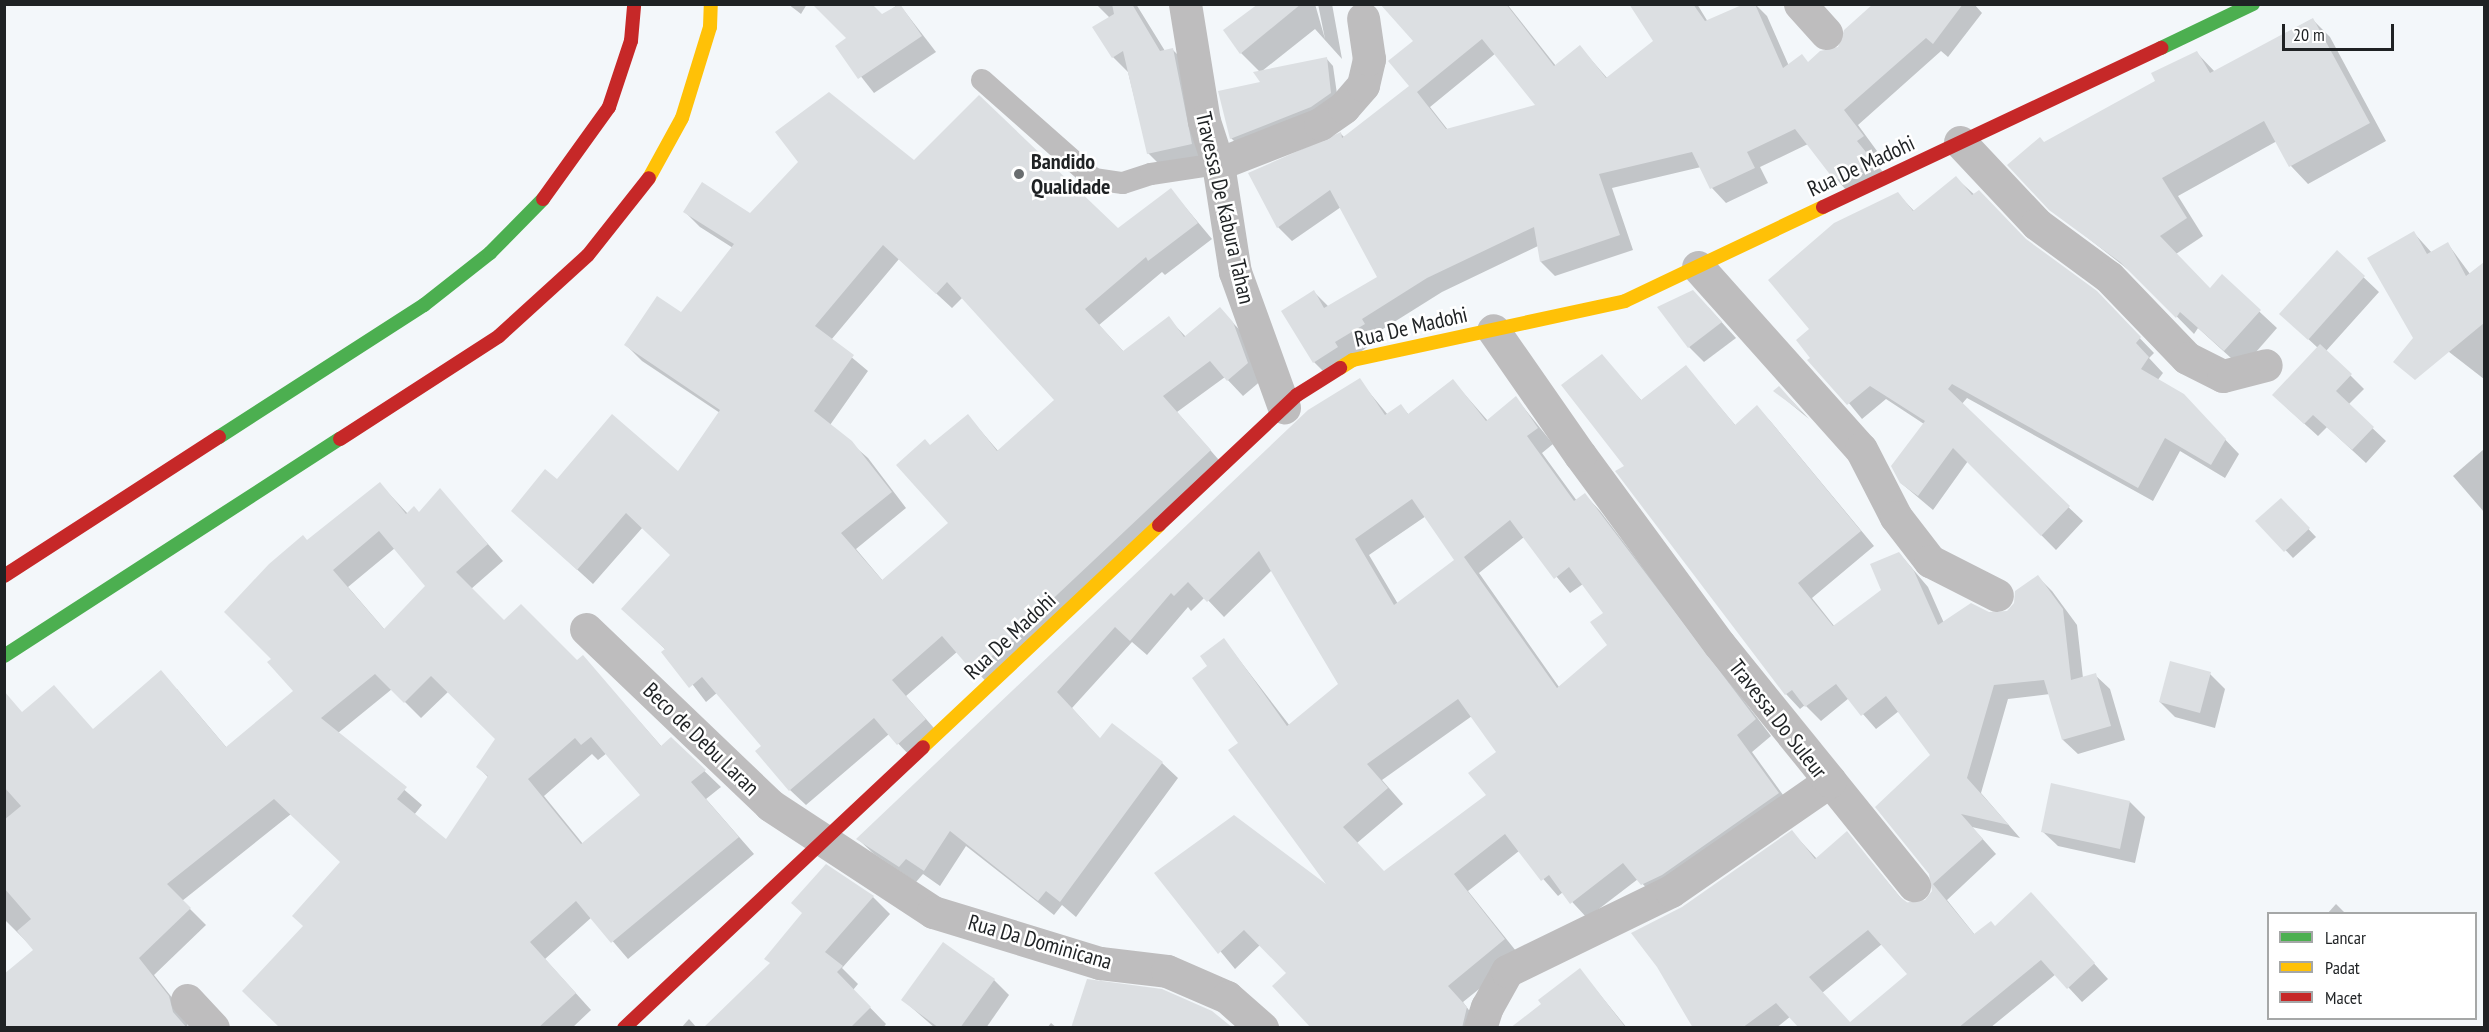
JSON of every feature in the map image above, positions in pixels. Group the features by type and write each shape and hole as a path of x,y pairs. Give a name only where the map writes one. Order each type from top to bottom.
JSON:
{"street":[{"path":"4,576 424,305 490,253 532,214 609,107 631,40 634,4"},
{"path":"4,656 499,336 554,289 588,255 643,189 682,118 710,27 711,4"},
{"name":"Travessa De Kabura Tahan","path":"1185,4 1204,121 1218,164 1235,272 1284,407"},
{"path":"1800,4 1826,33"},
{"name":"Rua De Madohi","path":"624,1028 1284,407 1353,360 1625,302 2253,4"},
{"path":"1218,164 1320,124 1344,107 1363,85 1369,59 1363,18"},
{"path":"1960,142 2037,224 2109,277 2187,358 2223,376 2266,365"},
{"path":"1698,267 1861,449 1896,517 1930,561 1997,595"},
{"name":"Travessa Do Suleur","path":"1480,1028 1487,1006 1507,971 1671,891 1830,781 1719,644 1580,456 1494,330"},
{"name":"Beco de Debu Laran","path":"586,629 770,805 822,841"},
{"path":"1830,781 1914,885"},
{"name":"Rua Da Dominicana","path":"822,841 933,912 1100,963 1167,971 1227,997 1262,1028"},
{"path":"187,1000 213,1028"}],"lane":[{"path":"982,80 1094,179 1123,183 1151,174 1218,164"}],"building":[{"path":"812,4 872,4 882,14 900,4 922,36 858,79 835,46 846,38"},
{"path":"1112,4 1132,4 1160,51 1173,48 1192,144 1147,154 1123,51 1112,58 1092,27 1114,14"},
{"path":"1258,4 1301,4 1240,54 1223,30"},
{"path":"1380,4 1506,4 1554,66 1580,45 1606,78 1653,41 1629,4 1693,4 1705,21 1744,4 1755,4 1783,68 1802,54 1808,62 1820,51 1838,47 1844,30 1873,4 1963,4 1933,44 1926,38 1844,110 1864,136 1857,141 1874,162 1835,181 1795,129 1747,152 1755,168 1710,189 1692,152 1599,174 1620,235 1540,262 1534,227 1427,278 1362,319 1365,324 1335,342 1338,347 1313,363 1281,311 1314,290 1324,308 1377,277 1330,190 1277,228 1248,173 1341,132 1342,138 1409,86 1388,61 1413,41","holes":["1482,39 1535,105 1446,129 1417,92"]},
{"path":"2313,18 2370,123 2289,167 2264,121 2162,178 2187,218 2160,236 2210,288 2222,274 2261,310 2224,351 2180,312 2176,318 2120,262 2049,210 2007,165 2040,137 2044,142 2155,81 2151,73 2197,51 2210,73"},
{"path":"1327,57 1331,93 1311,107 1230,139 1218,91 1260,82 1253,72"},
{"path":"829,92 914,160 979,95 1118,228 1171,188 1198,223 1148,261 1146,257 1085,309 1123,351 1169,316 1184,337 1220,307 1233,322 1248,363 1227,381 1210,361 1163,396 1211,450 974,673 942,636 892,680 926,719 897,745 874,718 789,791 755,751 761,746 702,677 689,688 661,652 665,649 621,609 670,555 626,513 577,570 511,511 545,469 557,479 612,414 678,471 720,410 624,345 657,296 681,312 734,244 683,212 702,182 750,213 798,162 775,132","holes":["883,245 936,294 947,282 1054,400 997,451 968,414 930,445 925,439 896,465 948,523 882,580 841,533 892,492 852,441 814,411 854,355 815,326"]},
{"path":"1956,176 1972,195 1979,190 2026,239 2097,291 2141,337 2136,343 2149,357 2141,369 2184,394 2226,439 2211,465 2165,438 2138,488 1952,384 1948,389 2070,506 2041,536 1953,448 1918,496 1900,483 1891,466 1925,421 1870,386 1847,405 1807,360 1810,358 1796,340 1809,329 1768,280 1834,223 1898,192 1913,211"},
{"path":"2414,231 2427,254 2448,242 2466,276 2484,262 2484,323 2415,380 2393,362 2413,338 2367,258"},
{"path":"2337,250 2365,276 2308,340 2279,314"},
{"path":"1693,290 1722,322 1688,348 1657,307"},
{"path":"2320,344 2352,374 2336,391 2374,427 2352,450 2313,415 2304,424 2272,395"},
{"path":"1602,354 1641,400 1686,365 1735,425 1757,405 1861,531 1798,583 1833,626 1881,590 1870,564 1899,552 1914,571 1938,625 1971,603 1989,612 2007,611 2014,603 2015,591 2038,575 2063,609 2071,680 2096,673 2111,726 2062,740 2044,680 1994,685 1967,778 2009,825 1961,814 1983,839 1933,884 1974,934 1991,921 1995,926 2031,892 2095,963 2067,989 2041,960 1958,1028 1799,1028 1776,1003 1742,1028 1693,1028 1657,967 1631,933 1682,907 1792,830 1815,859 1847,831 1900,897 1908,903 1925,900 1932,891 1929,874 1875,807 1930,755 1886,696 1861,716 1836,684 1805,707 1792,690 1785,695 1615,471 1624,466 1561,385","holes":["1868,930 1907,974 1850,1022 1809,977"]},
{"path":"1360,378 1385,415 1401,404 1408,414 1453,379 1486,421 1516,396 1538,428 1527,436 1574,501 1585,493 1756,719 1737,735 1779,793 1662,875 1641,885 1623,863 1570,904 1549,875 1541,881 1505,834 1454,874 1505,939 1448,986 1467,1007 1462,1028 1311,1028 1272,986 1286,973 1244,930 1218,954 1154,873 1234,815 1326,884 1228,750 1238,743 1192,678 1207,666 1200,656 1224,638 1287,726 1338,684 1259,551 1207,602 1188,582 1174,596 1171,593 1130,641 1115,627 1057,692 1100,738 1112,723 1163,762 1060,902 1046,891 1038,901 950,831 924,871 906,859 899,867 856,839 1308,410","holes":["1412,499 1454,560 1394,605 1355,539","1510,520 1554,579 1569,567 1603,613 1590,622 1607,645 1557,688 1464,557","1458,699 1496,752 1468,773 1486,795 1384,871 1343,827 1388,788 1367,764"]},
{"path":"1779,386 1803,413 1773,391"},
{"path":"380,482 406,514 414,506 419,512 440,488 488,544 456,572 504,620 521,604 577,660 583,655 661,746 671,737 706,770 691,782 739,837 611,943 576,901 530,942 576,993 538,1028 280,1028 242,991 303,926 292,916 340,862 274,799 167,884 191,908 139,958 169,996 173,1012 187,1028 4,1028 4,974 33,950 17,931 31,919 4,888 4,820 21,806 4,787 4,691 22,712 54,685 93,729 161,670 226,747 293,691 267,662 271,659 224,612 269,564 303,535 307,540","holes":["379,531 425,586 384,629 333,570","375,674 404,703 431,676 495,739 476,767 488,776 446,839 397,799 407,787 321,718","591,737 640,795 581,844 528,779 575,738 581,745"]},
{"path":"2281,498 2310,528 2284,552 2255,521"},
{"path":"2170,661 2211,672 2200,713 2159,702"},
{"path":"2051,783 2130,801 2120,849 2041,832"},
{"path":"826,864 874,896 825,952 843,966 837,972 871,1007 850,1028 703,1028 770,963 764,959 802,913 791,903"},
{"path":"943,942 995,979 960,1028 939,1028 901,1000"},
{"path":"1580,968 1626,1028 1510,1028 1541,1004 1538,1000"},
{"path":"1087,979 1162,989 1212,1011 1233,1028 1071,1028"}],"traffic: fast":[{"path":"2161,48 2253,4"},
{"path":"219,437 424,305 490,253 543,199"},
{"path":"4,656 340,439"}],"traffic: slow":[{"path":"649,178 682,118 710,27 711,4"},
{"path":"1340,368 1353,360 1625,301 1823,207"},
{"path":"923,747 1159,525"}],"traffic: jam":[{"path":"543,199 609,107 631,41 634,4"},
{"path":"1823,207 2161,48"},
{"path":"340,439 499,336 588,255 649,178"},
{"path":"1159,525 1297,395 1340,368"},
{"path":"4,576 219,437"},
{"path":"624,1028 923,747"}],"place":[{"name":"Bandido Qualidade","path":"1019,174"}]}
